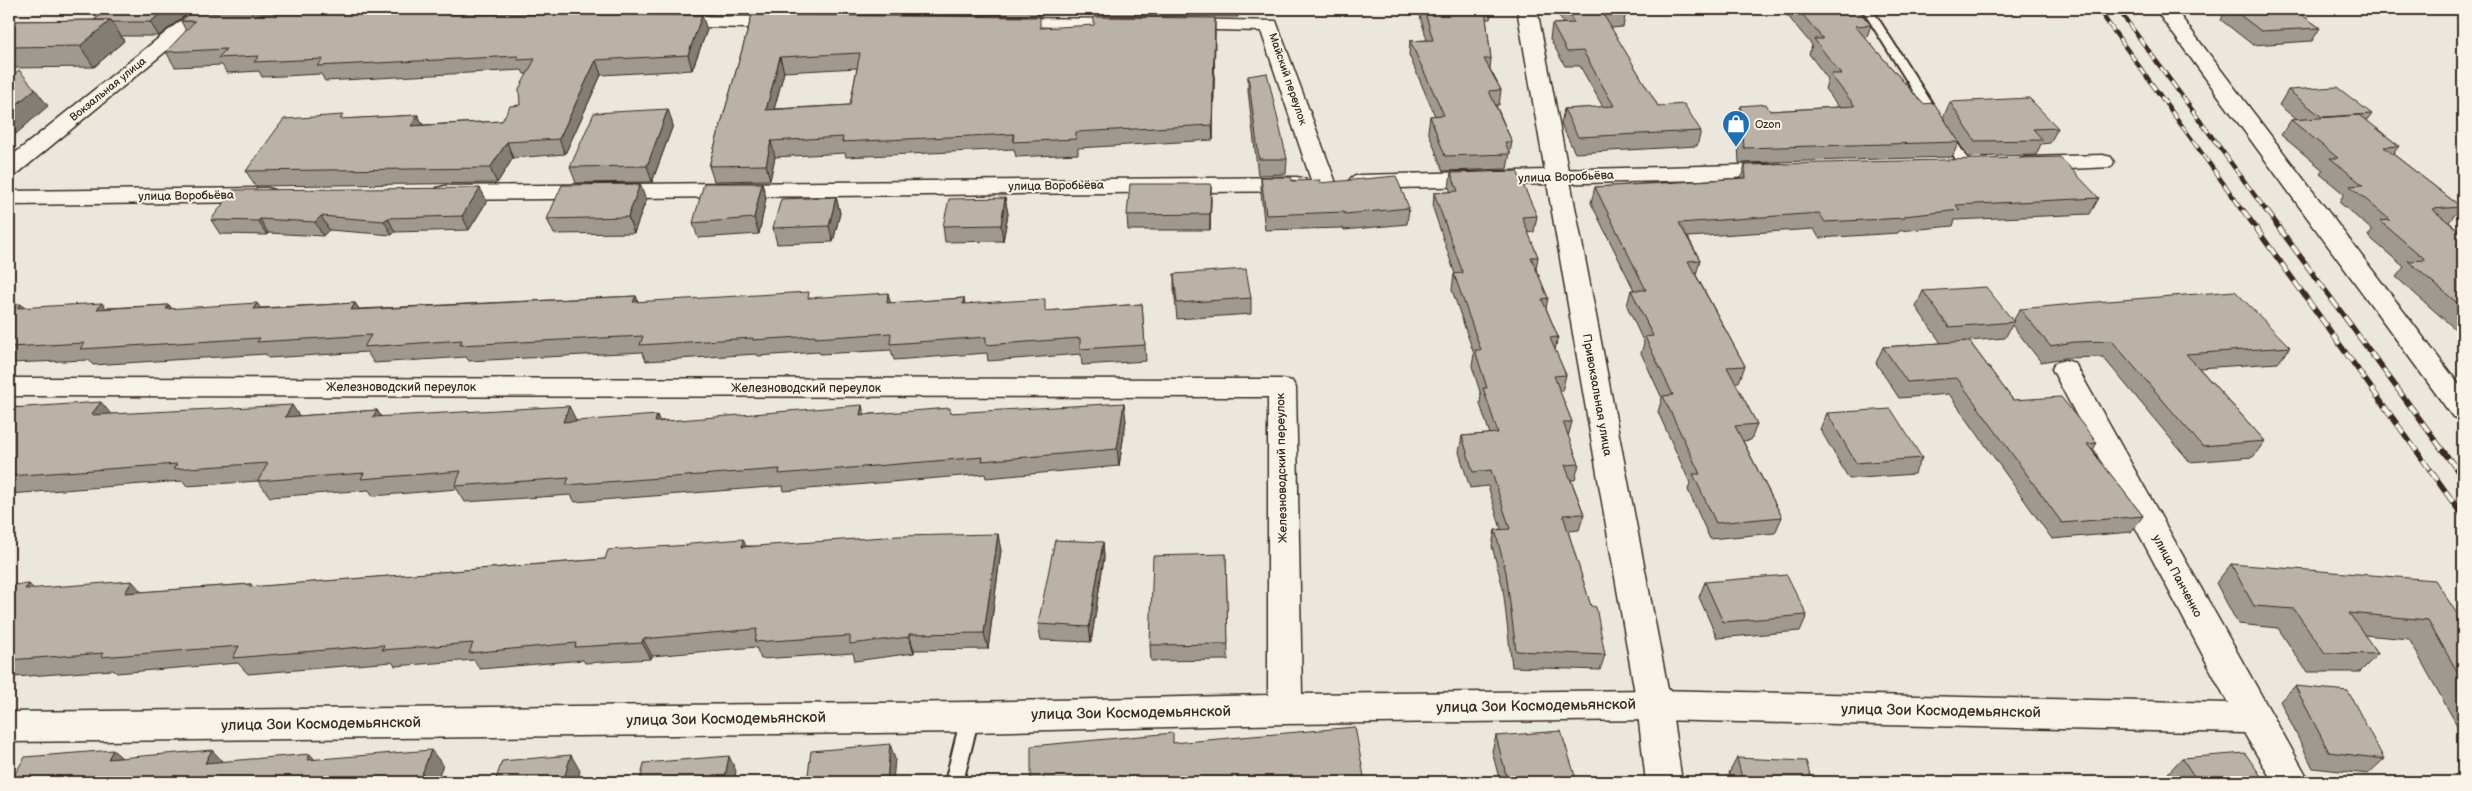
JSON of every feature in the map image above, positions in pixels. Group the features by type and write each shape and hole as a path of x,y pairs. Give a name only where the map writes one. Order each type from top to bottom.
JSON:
{"street":[{"name":"Привокзальная улица","path":"1527,9 1654,705 1664,782"},
{"path":"2165,9 2463,410"},
{"name":"Вокзальная улица","path":"9,169 208,16"},
{"path":"652,22 811,23"},
{"name":"Майский переулок","path":"980,24 1269,26 1324,183"},
{"path":"1936,166 2103,162"},
{"name":"улица Воробьёва","path":"427,193 1324,183 1796,170"},
{"name":"улица Воробьёва","path":"9,198 288,195"},
{"name":"улица Панченко","path":"2065,369 2254,718 2292,782"},
{"name":"Железноводский переулок","path":"9,387 1282,388 1285,709"},
{"name":"улица Зои Космодемьянской","path":"9,727 970,716 1285,709 1654,705 2254,718"}],"lane":[{"path":"1867,9 1986,165"},
{"path":"954,782 970,716"}],"building":[{"path":"108,9 167,9 150,22 94,20"},
{"path":"1424,9 1485,9 1491,59 1484,59 1501,90 1489,91 1512,142 1505,142 1510,154 1445,156 1430,116 1444,115 1410,41 1433,40"},
{"path":"1566,9 1624,9 1626,12 1603,14 1658,106 1684,104 1701,131 1578,137 1564,109 1614,106 1583,51 1567,52 1552,24 1574,23"},
{"path":"1798,9 1857,9 1871,25 1855,26 1923,104 1934,103 1959,142 1744,148 1741,106 1766,104 1770,111 1855,106 1830,74 1841,74 1814,39 1823,39"},
{"path":"2232,9 2294,9 2320,28 2261,31"},
{"path":"191,13 702,15 688,55 596,60 559,139 507,142 490,168 246,171 284,119 343,115 340,119 418,115 411,126 502,121 510,106 520,105 519,89 535,59 518,60 518,56 317,66 323,59 254,62 259,56 218,58 226,49 166,52 195,21 181,21"},
{"path":"752,15 1040,17 1040,28 1094,25 1094,17 1215,18 1212,125 1076,132 1076,139 1013,142 1014,134 842,142 843,137 771,141 766,165 709,166","holes":["860,53 850,105 766,110 780,57"]},
{"path":"111,20 80,46 9,47 9,21"},
{"path":"19,70 35,89 9,111 9,79"},
{"path":"1267,73 1287,159 1259,159 1248,76"},
{"path":"2337,87 2372,114 2322,117 2288,90"},
{"path":"2029,98 2058,128 2033,129 2043,140 1975,141 1950,102"},
{"path":"668,109 647,166 570,167 594,113"},
{"path":"2360,115 2399,146 2384,147 2461,207 2432,209 2463,234 2463,308 2408,261 2426,260 2380,221 2390,220 2350,186 2363,185 2330,158 2338,158 2291,120"},
{"path":"2060,157 2099,198 1956,205 1960,210 1904,216 1905,218 1825,222 1819,213 1679,223 1700,260 1688,261 1745,366 1727,367 1757,424 1735,426 1782,517 1716,523 1693,474 1700,474 1663,396 1673,395 1645,337 1653,336 1631,290 1646,290 1595,187 1746,178 1745,165"},
{"path":"1517,171 1537,216 1522,217 1538,257 1531,257 1548,298 1542,299 1558,337 1550,338 1566,375 1554,376 1572,422 1563,422 1579,464 1565,465 1584,514 1563,515 1591,606 1596,607 1605,655 1516,651 1506,572 1495,530 1510,529 1491,470 1473,472 1462,436 1498,433 1483,388 1487,388 1475,350 1481,350 1454,274 1463,273 1434,193 1458,191 1451,173"},
{"path":"1396,176 1409,208 1345,214 1344,212 1266,215 1261,177 1291,177 1292,181 1320,180 1320,183"},
{"path":"704,183 762,183 754,218 693,223"},
{"path":"640,184 628,217 547,219 562,185"},
{"path":"1130,184 1211,184 1210,214 1127,215"},
{"path":"480,188 462,216 388,218 384,221 321,216 315,222 260,219 258,221 211,220 233,190"},
{"path":"836,197 829,226 773,228 781,199"},
{"path":"1005,198 1001,225 943,226 949,199"},
{"path":"1246,269 1251,298 1177,303 1174,274"},
{"path":"1986,287 2014,322 1949,327 1923,291"},
{"path":"2235,291 2290,347 2186,354 2265,441 2202,446 2112,341 2074,342 2050,346 2020,309 2096,302"},
{"path":"809,292 808,298 888,293 887,303 964,298 963,304 1045,299 1045,311 1142,304 1145,345 1080,349 1080,338 986,345 986,337 890,344 891,333 815,338 816,336 753,340 753,338 640,345 643,336 460,345 462,340 364,347 371,335 257,342 260,338 80,349 84,343 9,347 9,305 21,304 17,308 102,303 97,309 169,305 166,309 257,303 253,309 355,303 351,310 636,296 633,302"},
{"path":"1969,341 2013,400 2061,397 2097,443 2087,444 2143,516 2062,523 1957,378 1907,382 1883,347"},
{"path":"101,402 91,415 292,405 285,417 377,410 373,417 569,406 563,422 657,415 655,422 862,405 860,415 950,408 950,413 1124,403 1117,449 982,461 983,457 779,474 780,469 566,485 569,478 455,486 461,471 361,479 364,473 258,481 268,463 173,469 177,464 9,476 9,405 13,405 11,408"},
{"path":"1891,409 1922,458 1856,463 1827,413"},
{"path":"998,534 984,633 909,634 909,637 850,644 850,636 755,642 757,629 643,639 642,643 575,647 576,643 469,653 473,643 382,650 384,645 233,658 239,646 101,657 103,653 9,660 9,585 29,584 25,589 132,581 125,593 251,584 249,587 605,559 608,550 690,545 691,543 743,539 742,547 898,536"},
{"path":"1055,540 1103,542 1089,627 1038,624"},
{"path":"1226,554 1228,644 1150,645 1153,556"},
{"path":"2231,564 2435,580 2463,623 2463,682 2428,620 2349,613 2378,654 2325,653 2294,609 2254,606"},
{"path":"1787,575 1807,615 1723,622 1705,582"},
{"path":"2295,686 2348,691 2384,759 2329,752"},
{"path":"1355,727 1365,782 1031,782 1031,746 1173,733 1173,743"},
{"path":"1561,731 1577,782 1508,782 1496,736"},
{"path":"890,744 887,782 807,782 811,751"},
{"path":"113,750 108,759 212,750 205,763 310,754 307,760 431,750 419,782 10,782 25,757"},
{"path":"2245,753 2265,782 2198,782 2182,758"},
{"path":"571,755 563,782 495,782 502,761"},
{"path":"729,756 724,782 640,782 644,763"},
{"path":"1737,758 1806,761 1812,782 1743,782"}],"railway":[{"path":"2098,9 2244,212"},
{"path":"2118,9 2267,212"},
{"path":"2243,210 2431,471"},
{"path":"2266,210 2458,471"},
{"path":"2430,470 2463,516"},
{"path":"2457,470 2463,478"}],"place":[{"name":"Ozon","path":"1736,148"}]}
